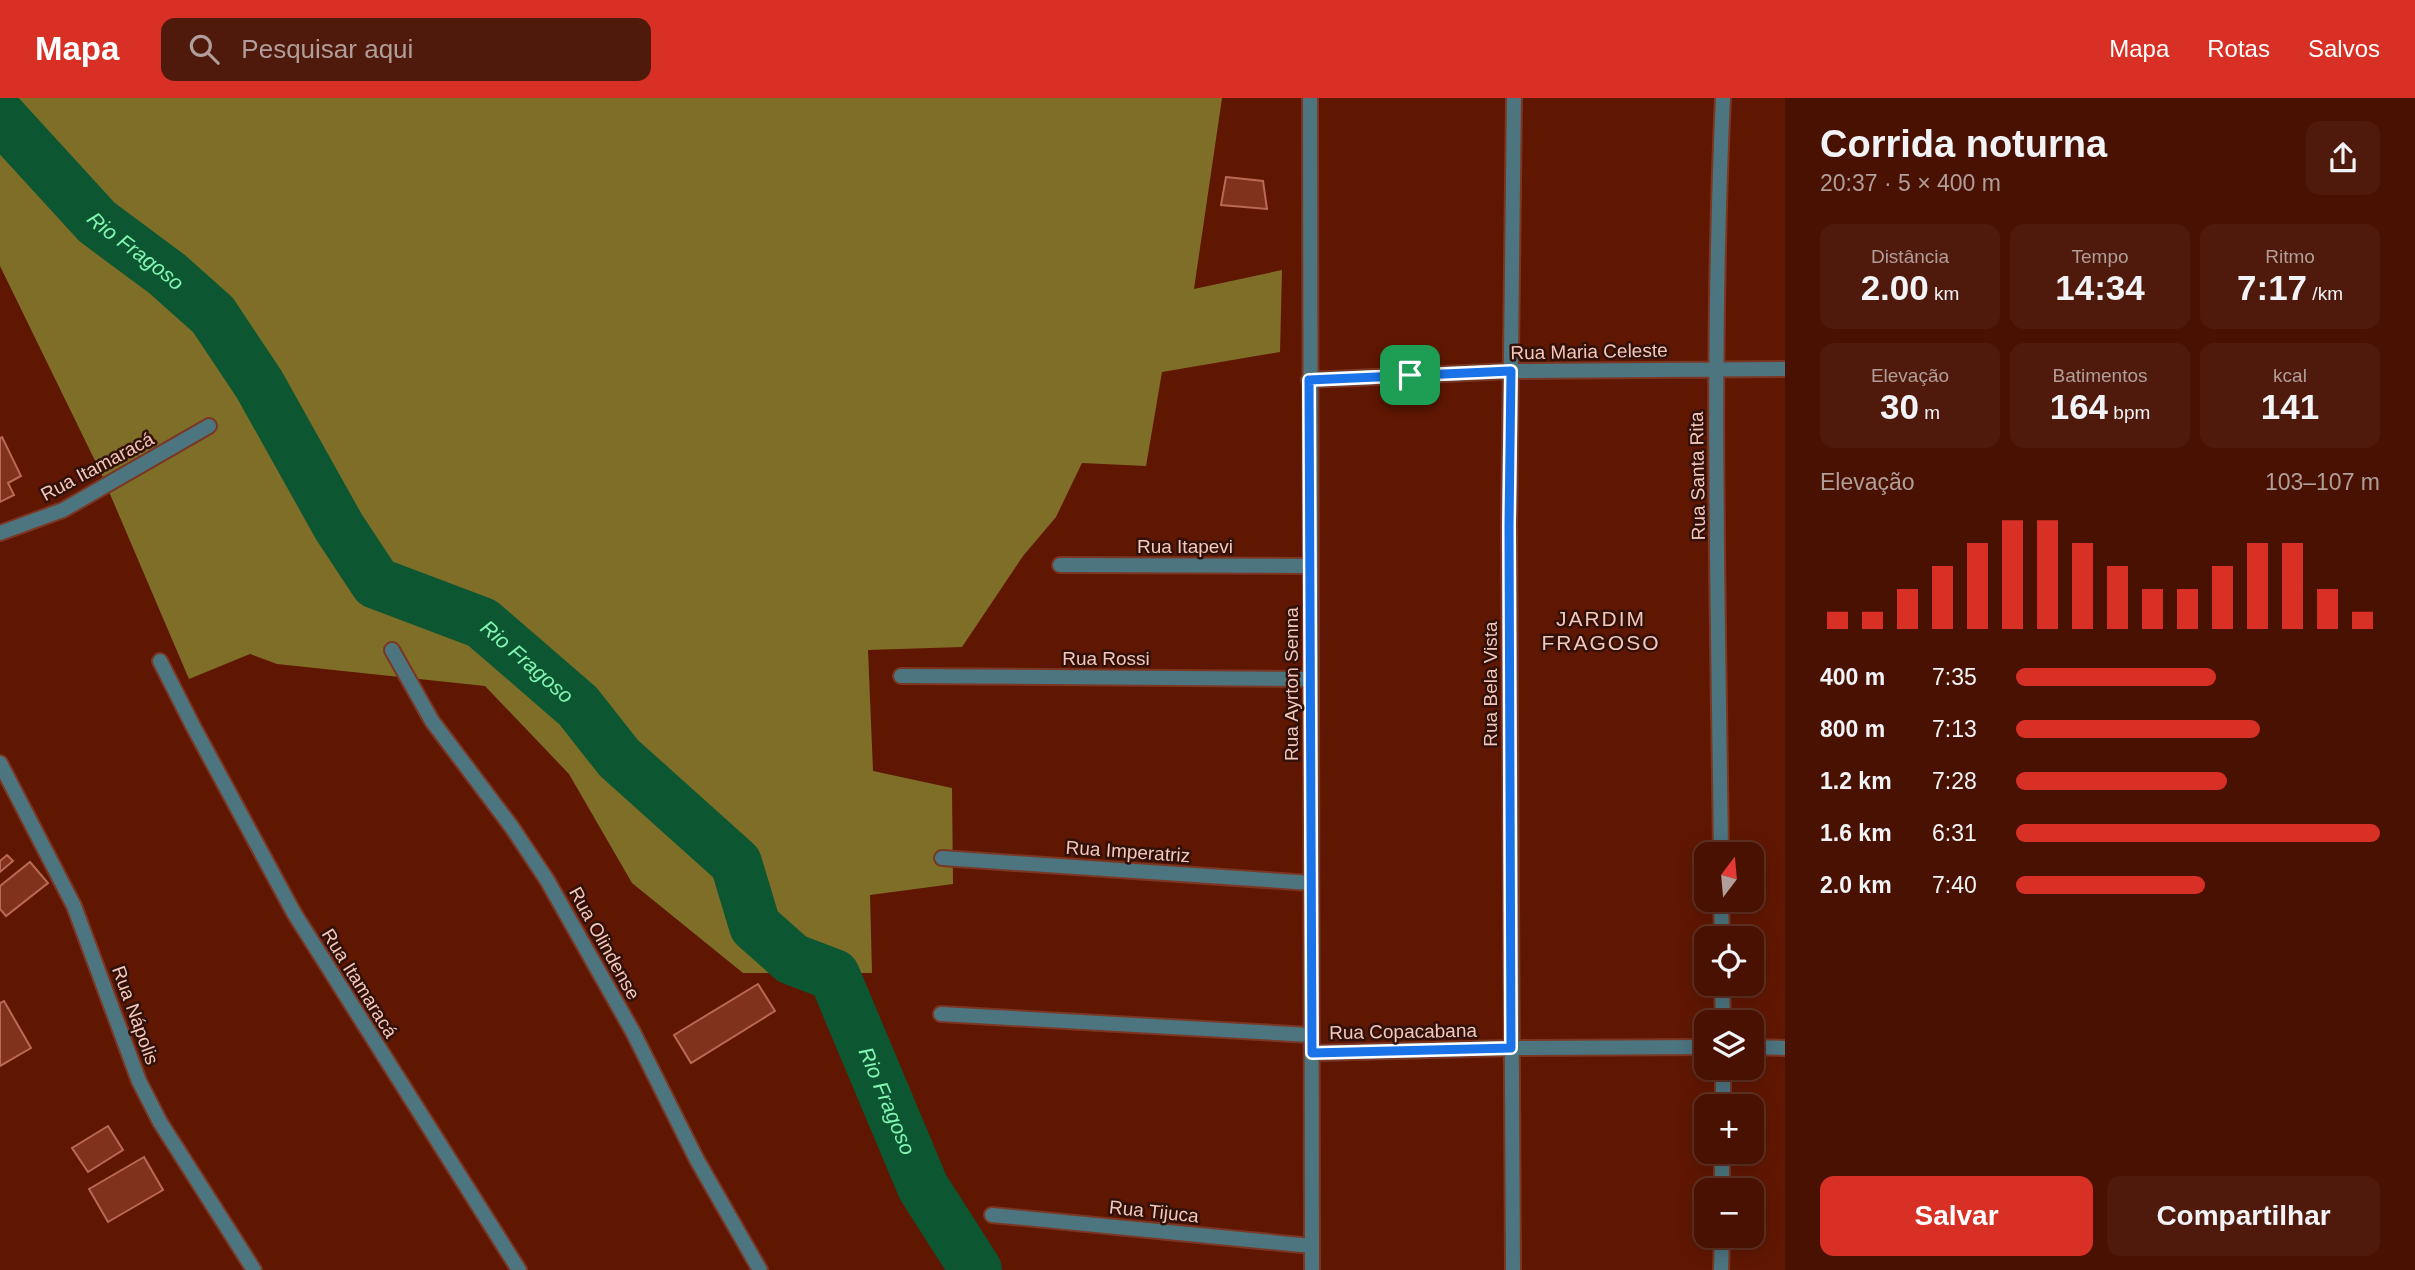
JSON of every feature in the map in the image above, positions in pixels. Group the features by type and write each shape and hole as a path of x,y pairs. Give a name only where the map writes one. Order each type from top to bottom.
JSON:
{"street":[{"name":"Rua Ayrton Senna","path":"1310,98 1311,1270"},
{"name":"Rua Bela Vista","path":"1513,1270 1509,525 1514,98"},
{"name":"Rua Santa Rita","path":"1721,842 1715,369 1717,214 1723,98"},
{"name":"Rua Maria Celeste","path":"1309,380 1511,371 1785,369"},
{"name":"Rua Itamaracá","path":"0,533 63,510 209,426"},
{"name":"Rua Itapevi","path":"1060,565 1310,566"},
{"name":"Rua Olindense","path":"392,650 432,721 511,826 547,880 633,1032 697,1160 760,1270"},
{"name":"Rua Itamaracá","path":"160,661 294,913 519,1270"},
{"name":"Rua Rossi","path":"901,676 1310,679"},
{"name":"Rua Nápolis","path":"0,763 74,906 145,1091 160,1122 254,1270"},
{"name":"Rua Imperatriz","path":"942,858 1311,883"},
{"name":"Rua Copacabana","path":"941,1014 1310,1035"},
{"name":"Rua Copacabana","path":"1312,1053 1694,1047"},
{"path":"1764,1047 1785,1048"},
{"name":"Rua Tijuca","path":"992,1215 1312,1246"},
{"path":"1721,1248 1721,1270"}],"shaded area":[{"path":"0,98 1222,98 1194,289 1282,270 1280,352 1162,372 1146,466 1082,463 1056,517 1023,556 962,647 868,650 873,771 952,788 953,884 870,895 872,973 743,973 632,883 569,774 485,686 277,664 250,654 189,679 101,473 0,266"}],"building":[{"path":"1226,177 1263,181 1267,209 1221,205"},
{"path":"2,437 21,476 8,483 14,495 0,502 0,438"},
{"path":"7,855 13,861 0,872 0,861"},
{"path":"30,862 48,883 6,916 0,909 0,886"},
{"path":"758,984 775,1011 691,1063 674,1035"},
{"path":"4,1001 31,1048 0,1066 0,1003"},
{"path":"108,1126 123,1150 88,1172 72,1148"},
{"path":"144,1157 163,1190 108,1222 89,1189"}],"waterway":[{"name":"Rio Fragoso","path":"0,116 97,222 167,274 213,315 259,384 339,527 376,583 482,623 578,706 619,758 736,863 755,926 792,959 834,975 923,1187 976,1270"}],"district":[{"name":"JARDIM FRAGOSO","path":"1601,631"}],"route":[{"path":"1511,371 1511,1048 1312,1053 1309,380 1410,375 1511,371"}]}
